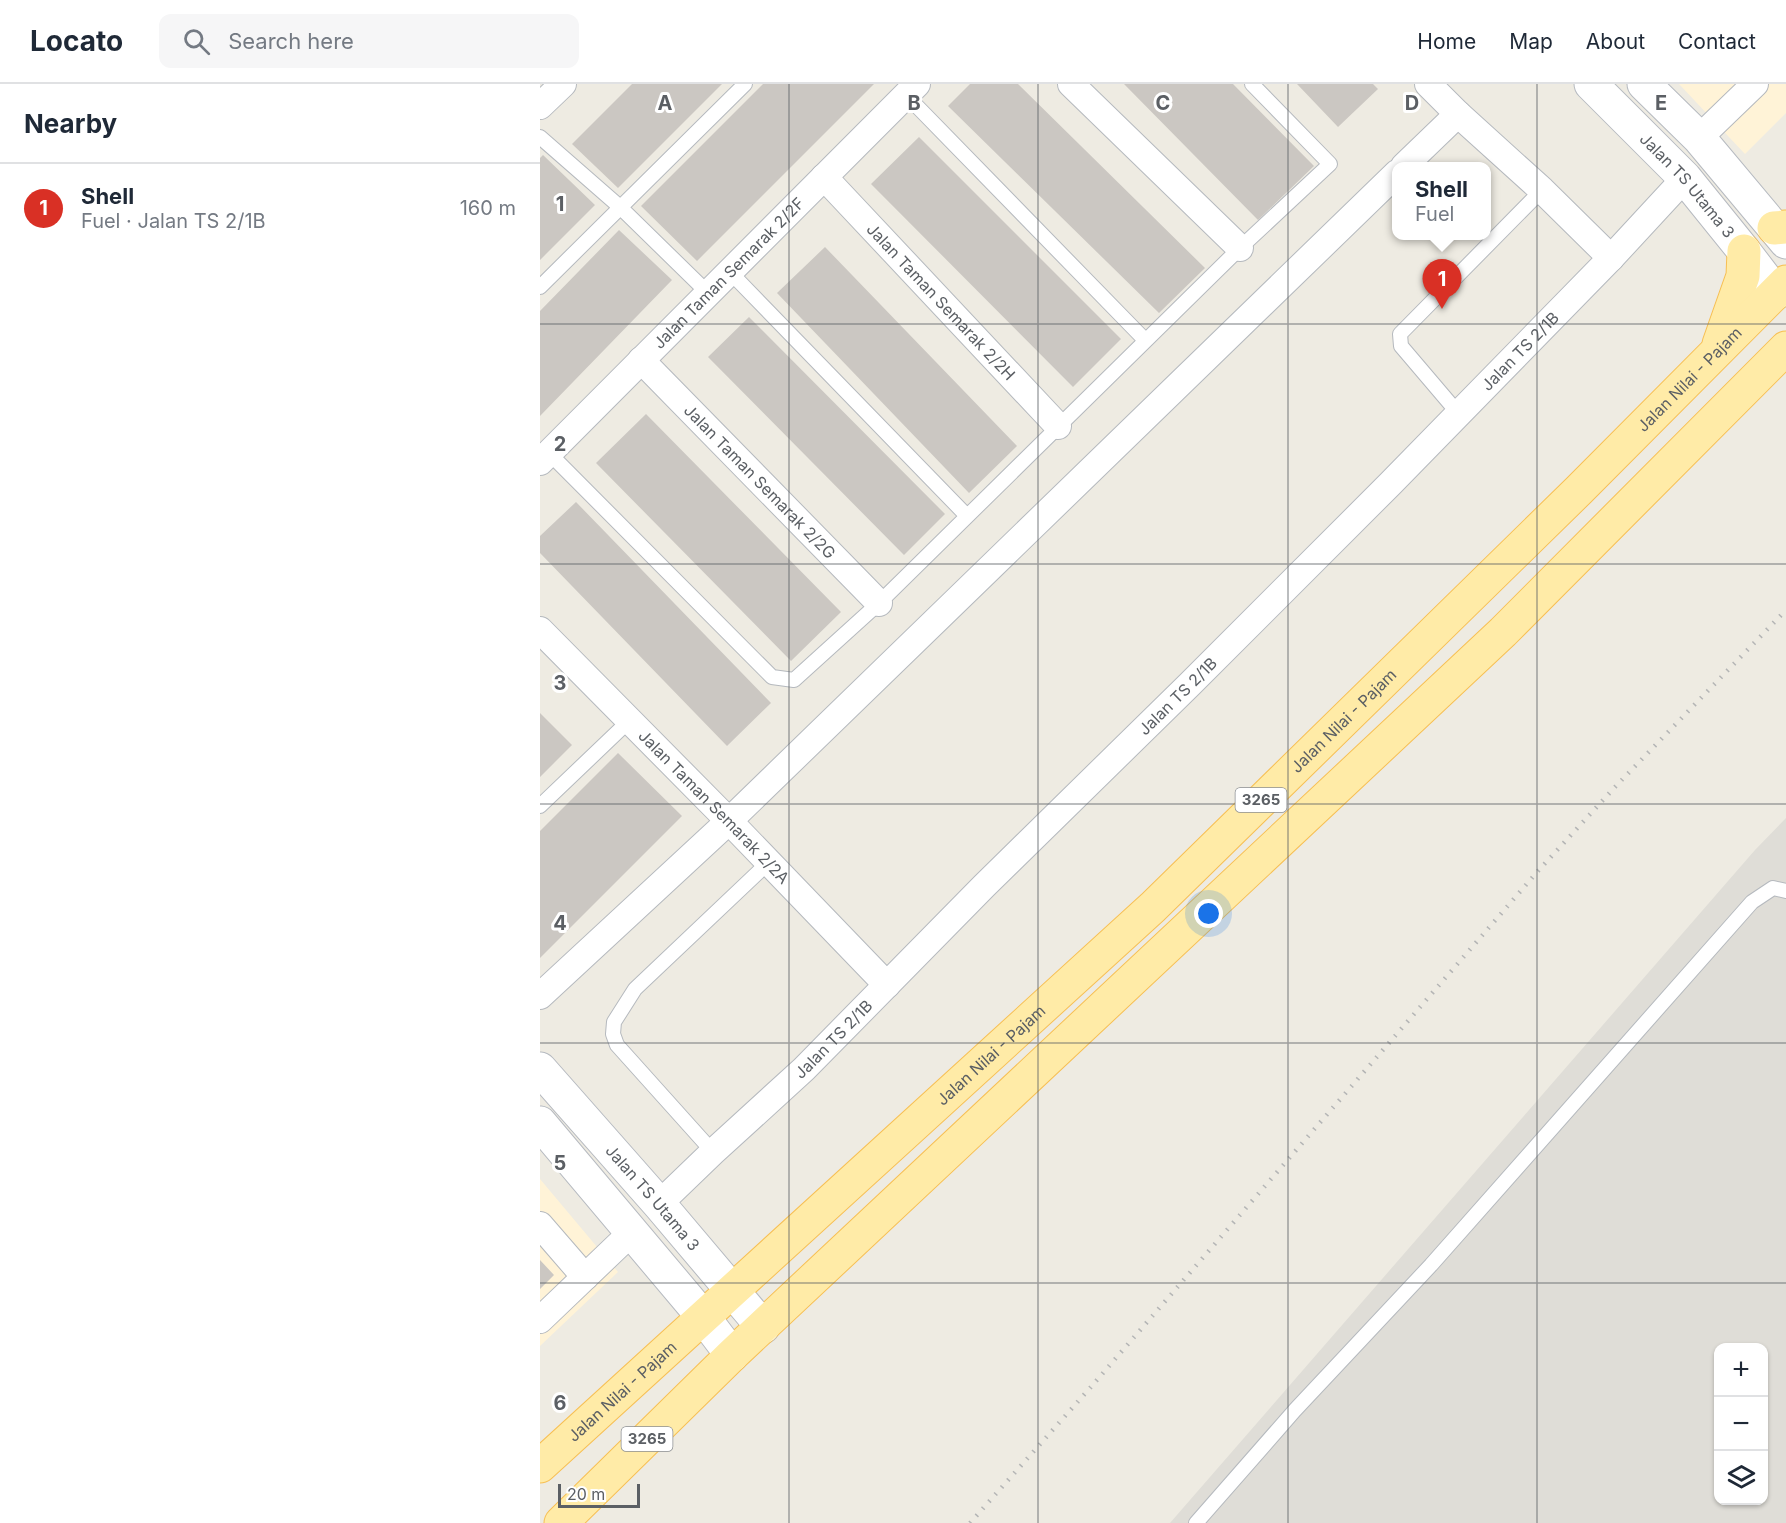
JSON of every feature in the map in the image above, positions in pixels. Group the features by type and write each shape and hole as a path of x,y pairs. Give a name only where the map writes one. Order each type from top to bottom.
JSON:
{"main road":[{"path":"1715,354 1743,276 1744,251"},
{"name":"Jalan Nilai - Pajam","path":"731,1291 1153,906 1783,289"},
{"path":"1777,358 1786,330"},
{"name":"3265","path":"561,1523 732,1355 1503,632 1777,358"},
{"name":"3265","path":"704,1318 731,1291"},
{"name":"Jalan Nilai - Pajam","path":"540,1466 704,1318"}],"street":[{"path":"540,106 563,84"},
{"path":"1071,84 1239,248"},
{"path":"1428,84 1611,258"},
{"name":"Jalan TS Utama 3","path":"1591,84 1685,178 1744,251 1783,289"},
{"path":"1644,84 1699,138 1782,232"},
{"path":"1699,138 1744,88"},
{"name":"Jalan Taman Semarak 2/2F","path":"545,457 912,89"},
{"path":"1408,162 1458,114"},
{"name":"Jalan Taman Semarak 2/2H","path":"824,177 1058,426"},
{"path":"540,996 729,821 1392,178"},
{"name":"Jalan TS 2/1B","path":"659,1204 804,1069 984,886 1206,669 1611,258 1685,178"},
{"name":"Jalan Taman Semarak 2/2G","path":"641,360 879,603"},
{"name":"Jalan Taman Semarak 2/2A","path":"540,631 630,720 887,985"},
{"name":"Jalan TS Utama 3","path":"540,1069 763,1327"},
{"path":"540,1123 704,1318 732,1355"},
{"path":"540,1225 585,1277"},
{"path":"540,1320 631,1233"}],"lane":[{"path":"540,287 745,84"},
{"path":"545,457 772,677 794,680 879,603 1239,248 1330,164 1251,84"},
{"path":"912,89 1145,340"},
{"path":"540,137 620,207 708,293"},
{"path":"1458,413 1401,346 1400,334 1542,190"},
{"path":"730,272 967,516"},
{"path":"540,806 630,720"},
{"path":"713,1152 617,1045 613,1034 614,1022 634,989 769,862"},
{"path":"1197,1523 1295,1410 1431,1265 1752,902 1773,888 1786,891"}],"shaded area":[{"path":"1679,84 1786,84 1786,113 1745,154"},
{"path":"1786,818 1786,1523 1170,1523 1755,850"},
{"path":"540,1179 618,1272 540,1346"}],"building":[{"path":"632,84 722,84 618,188 572,144"},
{"path":"763,84 874,84 697,261 641,206"},
{"path":"970,84 1018,84 1205,268 1159,313 948,106"},
{"path":"1124,84 1233,84 1314,166 1258,220"},
{"path":"1297,84 1373,84 1378,89 1338,127"},
{"path":"919,137 1121,339 1073,387 871,184"},
{"path":"543,155 595,205 540,260 540,158"},
{"path":"619,230 672,280 540,416 540,311"},
{"path":"825,247 1017,446 969,493 777,293"},
{"path":"749,317 945,514 904,555 708,357"},
{"path":"646,414 841,612 791,661 596,463"},
{"path":"576,502 771,703 727,746 540,553 540,536"},
{"path":"540,713 572,745 540,777"},
{"path":"618,753 682,816 540,958 540,831"},
{"path":"540,1260 554,1275 540,1289"}],"railway":[{"path":"970,1523 1090,1388 1538,871 1615,787 1786,610"}],"place":[{"name":"Shell","path":"1442,309"}]}
